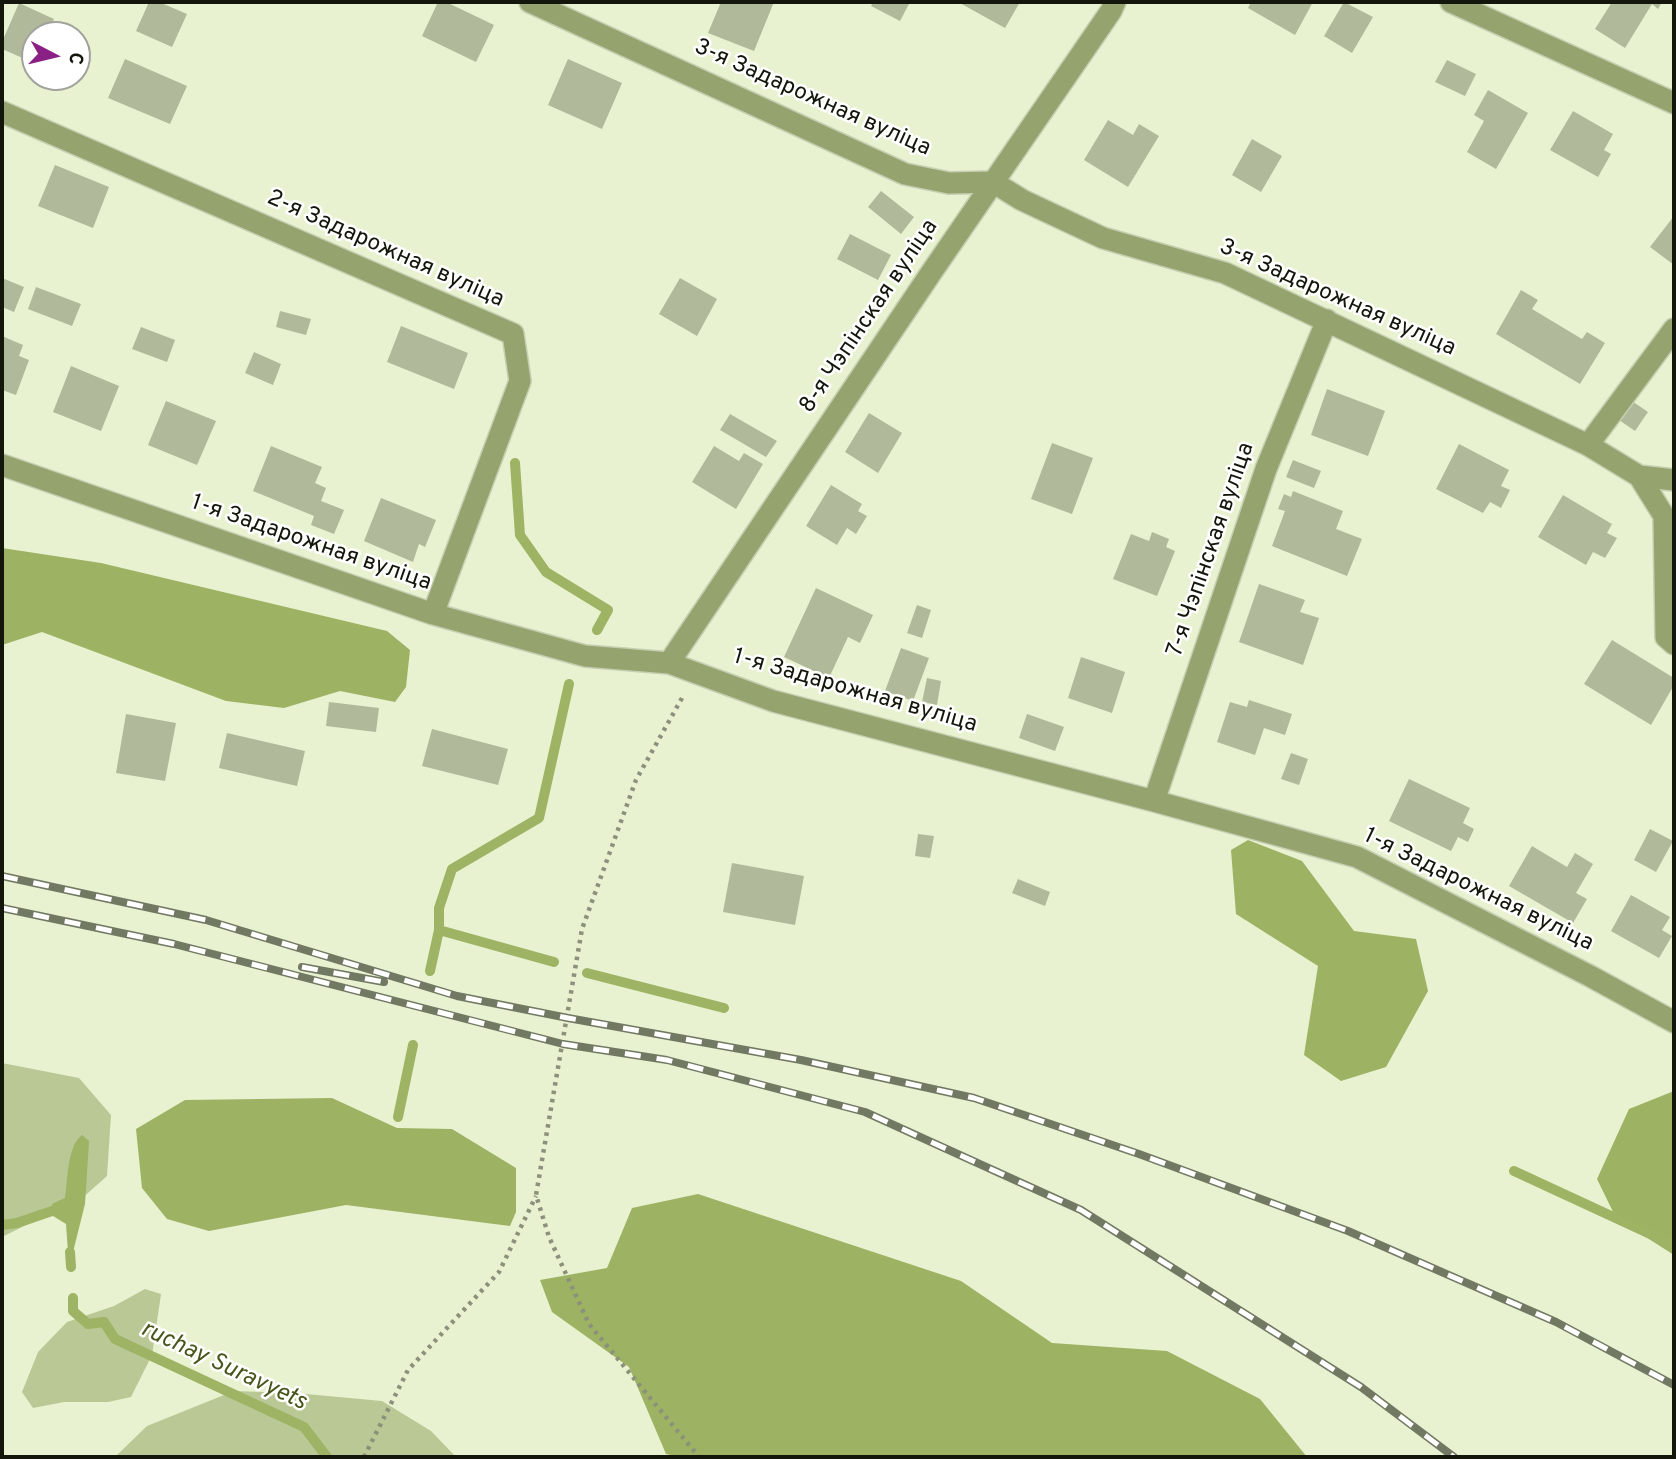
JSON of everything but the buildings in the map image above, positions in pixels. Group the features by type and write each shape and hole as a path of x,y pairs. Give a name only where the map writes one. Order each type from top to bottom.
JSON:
{"street":[{"name":"3-я Задарожная вуліца","path":"530,2 905,174 950,183 993,182 1022,200 1103,238 1225,273 1588,445 1639,477 1664,516 1666,637 1674,644"},
{"name":"8-я Чэпінская вуліца","path":"669,663 1115,2"},
{"path":"1451,2 1674,103"},
{"name":"2-я Задарожная вуліца","path":"2,111 513,334 520,381 433,614"},
{"name":"7-я Чэпінская вуліца","path":"1154,800 1266,469 1327,320"},
{"path":"1588,445 1674,329"},
{"name":"1-я Задарожная вуліца","path":"2,465 433,614 585,656 669,663 773,701 1154,800 1357,858 1590,976 1674,1022"},
{"path":"1639,477 1674,480"}],"path":[{"path":"364,1457 408,1370 499,1272 536,1195 582,929 636,780 696,673"},
{"path":"536,1195 549,1237 589,1324 699,1457"}],"shaded area":[{"path":"2,548 101,563 387,631 410,650 406,687 395,702 340,691 284,708 226,701 42,632 2,645"},
{"path":"1248,840 1302,861 1354,931 1416,939 1428,991 1386,1067 1341,1081 1304,1055 1318,966 1236,914 1231,850"},
{"path":"2,1063 79,1078 111,1115 107,1176 79,1201 2,1237"},
{"path":"1674,1091 1674,1255 1616,1218 1597,1179 1629,1109"},
{"path":"332,1098 397,1128 452,1129 516,1168 516,1212 510,1226 346,1205 209,1231 167,1219 142,1188 136,1129 185,1100"},
{"path":"82,1135 89,1141 85,1204 73,1252 68,1252 66,1224 53,1216 52,1204 65,1198 73,1147"},
{"path":"698,1194 961,1281 1052,1343 1167,1351 1260,1399 1307,1457 680,1457 666,1454 629,1367 552,1312 540,1280 607,1268 632,1208"},
{"path":"145,1289 161,1294 152,1355 131,1397 108,1402 64,1402 33,1408 22,1392 38,1352 67,1322 114,1306"},
{"path":"234,1391 295,1393 382,1401 431,1431 456,1457 115,1457 147,1426"}],"waterway":[{"path":"515,463 520,535 546,572 608,610 597,630"},
{"path":"430,971 439,930 439,908 452,869 539,818 569,684"},
{"path":"439,930 554,962"},
{"path":"587,973 724,1008"},
{"path":"398,1117 413,1045"},
{"path":"1514,1171 1674,1245"},
{"path":"2,1225 17,1223 52,1211"},
{"name":"ruchay Suravyets","path":"70,1252 71,1267"},
{"name":"ruchay Suravyets","path":"73,1298 73,1311 88,1324 104,1322 115,1339 304,1427 327,1457"}],"railway":[{"path":"2,876 206,920 457,996 801,1060 974,1098 1139,1154 1348,1231 1556,1322 1674,1385"},
{"path":"2,908 174,944 563,1044 667,1060 865,1112 1081,1210 1361,1387 1454,1457"},
{"path":"302,967 384,982"}]}
